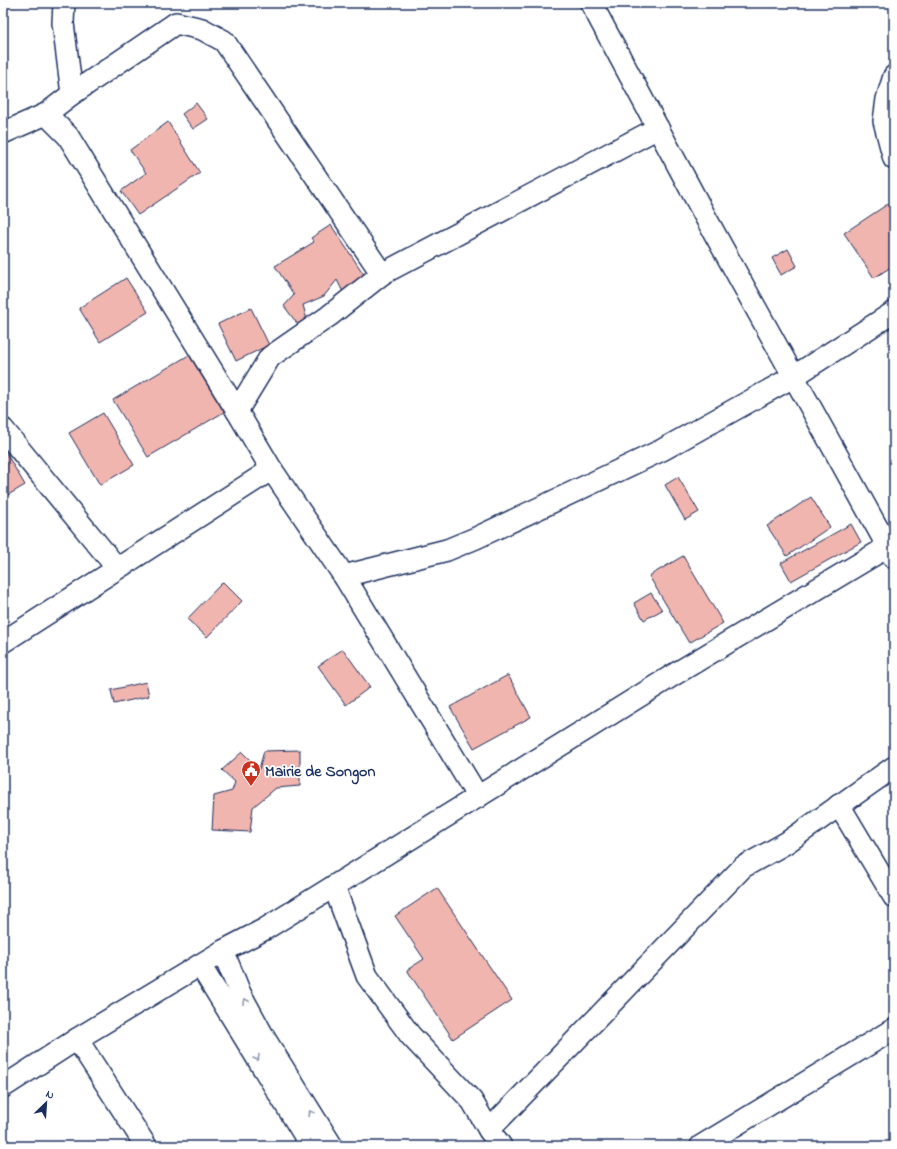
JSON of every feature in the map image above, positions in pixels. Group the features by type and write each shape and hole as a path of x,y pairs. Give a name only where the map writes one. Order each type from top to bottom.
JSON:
{"street":[{"path":"64,3 63,23 72,94"},
{"path":"3,1087 77,1039 223,951 265,929 676,674 892,549 793,377 590,3"},
{"path":"3,134 46,114 72,94 176,23 202,29 224,41 382,274"},
{"path":"894,76 887,99 884,121 894,159"},
{"path":"46,114 68,136 238,411 272,470 344,576 478,797"},
{"path":"238,411 270,357 329,316 382,274 658,128"},
{"path":"344,576 447,550 476,538 662,450 793,377 894,312"},
{"path":"3,429 117,568"},
{"path":"3,642 263,474 272,470"},
{"path":"334,886 367,976 410,1035 472,1101 495,1138 743,867 786,842 894,767"},
{"path":"839,805 894,897"},
{"path":"223,951 240,993 265,1039 332,1146"},
{"path":"200,965 311,1146"},
{"path":"701,1146 894,1029"},
{"path":"77,1039 146,1146"}],"building":[{"path":"196,103 208,119 193,129 182,114"},
{"path":"168,122 200,173 138,215 121,191 146,173 130,150"},
{"path":"894,200 894,265 874,278 844,233"},
{"path":"331,225 367,279 344,294 337,280 324,296 303,305 307,320 299,326 284,306 294,295 275,266 314,242 311,238"},
{"path":"788,249 797,266 781,275 772,258"},
{"path":"126,278 148,312 100,342 79,308"},
{"path":"251,308 269,345 236,361 218,324"},
{"path":"189,355 224,412 148,457 113,400"},
{"path":"103,413 134,465 100,485 69,433"},
{"path":"3,448 25,485 3,498"},
{"path":"678,477 699,512 685,520 665,485"},
{"path":"811,497 830,527 787,556 767,526"},
{"path":"851,524 861,542 791,581 781,563"},
{"path":"683,556 723,623 689,643 649,576"},
{"path":"223,582 242,601 207,637 187,619"},
{"path":"651,593 662,610 644,620 634,603"},
{"path":"343,649 370,687 346,705 318,666"},
{"path":"508,675 531,717 474,748 450,707"},
{"path":"146,682 149,696 114,704 111,690"},
{"path":"300,750 300,786 276,788 253,807 250,832 212,830 214,796 232,791 235,782 222,770 242,752 259,769 264,751"},
{"path":"437,888 512,1000 453,1039 407,970 424,959 395,916"}],"place":[{"name":"Mairie de Songon","path":"251,787"}]}
